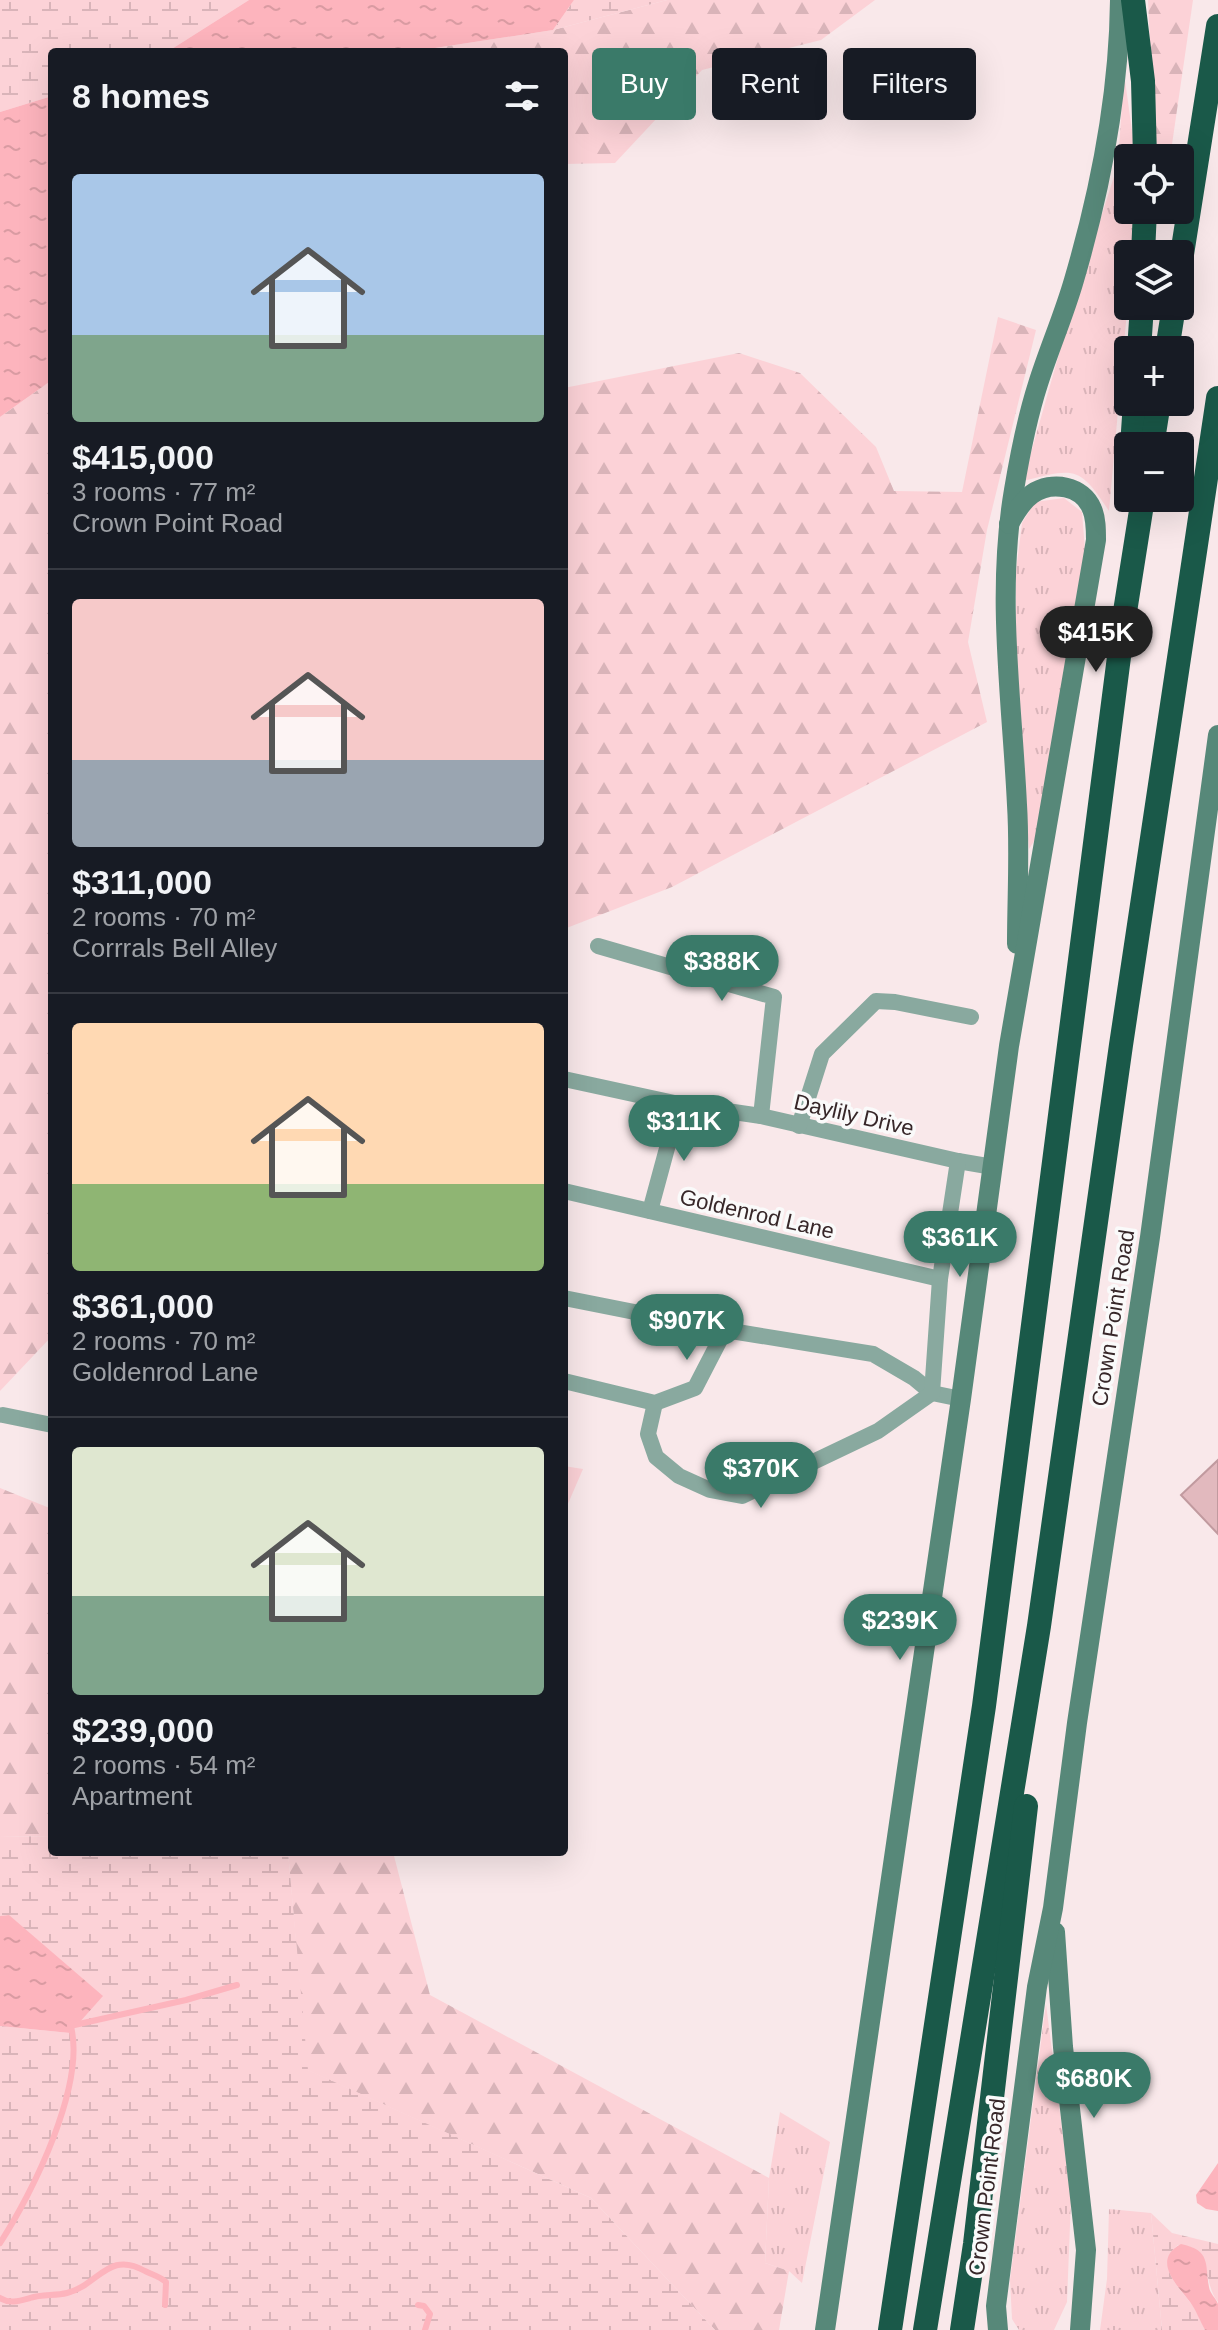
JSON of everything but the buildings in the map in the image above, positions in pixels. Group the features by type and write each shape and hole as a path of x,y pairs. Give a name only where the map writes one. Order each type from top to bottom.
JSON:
{"highway":[{"path":"1133,0 1143,81 1145,144"},
{"path":"1184,240 1218,26"},
{"path":"925,2330 1028,1693 1218,398"},
{"path":"1114,700 1127,512"},
{"path":"890,2330 984,1706 1141,512"},
{"path":"962,2330 975,2244 1023,1822 1037,1742 1028,1693"}],"main road":[{"path":"1017,1000 1018,808 1005,608 1009,524 1032,405 1073,283 1095,203 1115,89 1120,0"},
{"path":"825,2330 1017,1000 1096,540 1094,511 1082,494 1064,487 1040,489 1031,495 1009,524"},
{"name":"Crown Point Road","path":"998,2330 996,2306 1037,1987 1053,1908 1079,1707 1150,1237 1218,735"},
{"name":"Crown Point Road","path":"1053,1908 1063,2047 1086,2250 1080,2330"}],"street":[{"path":"598,946 774,997 761,1116"},
{"path":"799,1126 822,1054 876,1001 971,1017"},
{"name":"Daylily Drive","path":"568,1080 679,1104 761,1116 993,1167"},
{"path":"650,1211 679,1104"},
{"path":"932,1393 940,1279 958,1161"},
{"name":"Goldenrod Lane","path":"568,1192 940,1279"},
{"path":"568,1299 725,1330 873,1354 914,1378 932,1393 961,1399"},
{"path":"568,1382 655,1403 695,1388 725,1330"},
{"path":"655,1403 648,1434 656,1457 679,1476 742,1496 878,1431 932,1393"},
{"path":"3,1415 48,1424"}],"green space":[{"path":"0,0 249,0 173,48 48,48 48,97 0,112"},
{"path":"574,0 667,0 553,30"},
{"path":"667,0 875,0 821,40 789,48 712,48 712,67 702,70 696,76 696,48 592,48 592,120 655,120 615,163 568,164 568,48 435,48 553,30"},
{"path":"1148,0 1193,0 1172,144 1154,144"},
{"path":"1124,73 1133,144 1119,144"},
{"path":"1114,177 1114,224 1133,224 1133,240 1114,240 1114,320 1126,320 1125,336 1114,336 1114,416 1118,416 1109,511 1090,485 1074,474 1054,474 1023,481 1072,308"},
{"path":"998,317 1036,330 987,530 968,642 987,722 672,887 568,927 568,387 739,353 800,373 876,447 894,491 962,492"},
{"path":"48,383 48,1340 0,1391 0,417"},
{"path":"1064,498 1082,512 1085,550 1038,835 1029,849 1016,695 1016,571 1022,523 1035,502"},
{"path":"568,1467 583,1469 568,1504"},
{"path":"0,1488 48,1507 48,1836 0,1837"},
{"path":"48,1836 48,1856 288,1856 308,2070 591,2198 715,2330 0,2330 0,2026 70,2033 9,1915 0,1916 0,1837"},
{"path":"288,1856 394,1856 430,1995 769,2178 765,2263 789,2271 779,2330 715,2330 591,2198 307,2070"},
{"path":"1046,2004 1071,2199 1067,2302 1054,2330 1019,2330 1012,2319 1010,2280"},
{"path":"780,2112 830,2142 802,2283 789,2271 765,2263 769,2178"},
{"path":"1109,2209 1151,2213 1162,2330 1100,2330 1107,2279"},
{"path":"1151,2213 1172,2233 1218,2244 1218,2302 1206,2266 1197,2251 1178,2245 1168,2259 1170,2274 1205,2330 1162,2330"}],"water":[{"path":"249,0 574,0 553,30 435,48 173,48"},
{"path":"48,97 48,383 0,417 0,112"},
{"path":"9,1915 103,1996 70,2033 0,2026 0,1916"},
{"path":"1218,2163 1218,2211 1206,2209 1197,2203 1196,2195"},
{"path":"1181,2244 1197,2250 1205,2259 1210,2289 1218,2304 1218,2330 1205,2330 1169,2273 1168,2257"}],"waterway":[{"path":"70,2026 186,2000 237,1985"},
{"path":"0,2243 41,2167 64,2106 71,2075 73,2047 70,2023"},
{"path":"0,2298 14,2301 67,2293 122,2264 166,2282 165,2305"},
{"path":"418,2305 424,2306 430,2314 425,2330"}]}
